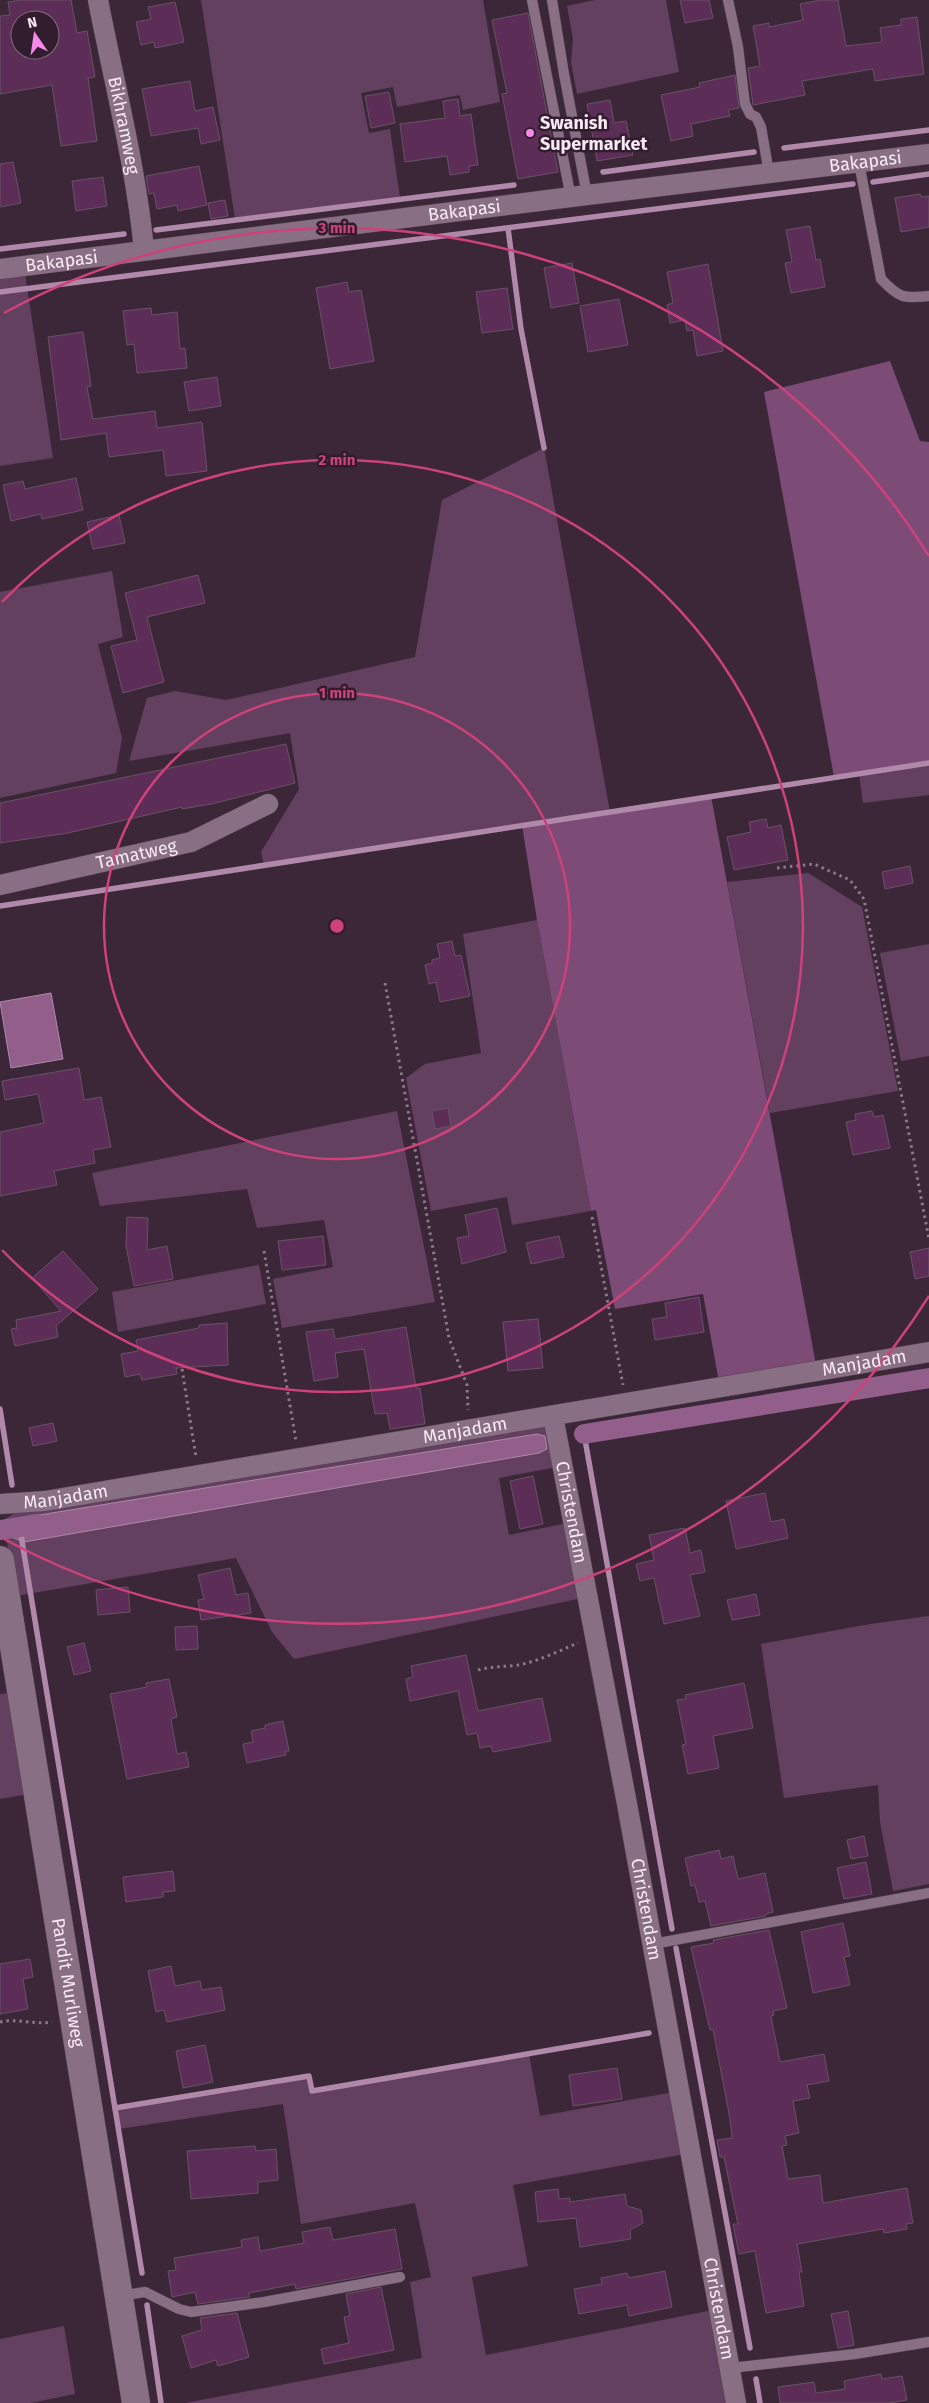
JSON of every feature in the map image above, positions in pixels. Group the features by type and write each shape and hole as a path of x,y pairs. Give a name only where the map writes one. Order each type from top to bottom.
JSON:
{"street":[{"name":"Bikhramweg","path":"98,0 141,218 144,250"},
{"name":"Bakapasi","path":"0,269 929,154"},
{"name":"Tamatweg","path":"0,885 191,842 268,804"},
{"name":"Manjadam","path":"0,1504 45,1501 929,1352"},
{"name":"Christendam","path":"553,1416 653,1944 736,2403"},
{"name":"Pandit Murliweg","path":"0,1561 136,2403"}],"lane":[{"path":"532,0 579,196"},
{"path":"552,0 564,74 579,196"},
{"path":"728,0 738,47 745,104 759,122 768,173"},
{"path":"859,163 881,279 892,291 908,298 929,296"},
{"path":"653,1944 929,1893"},
{"path":"119,2297 146,2292 179,2309 191,2312 264,2302 400,2276"},
{"path":"730,2368 854,2354 929,2342"}],"path":[{"path":"777,868 814,864 850,880 864,899 929,1239"},
{"path":"385,983 449,1338 468,1385 469,1430"},
{"path":"592,1217 627,1403"},
{"path":"264,1251 299,1458"},
{"path":"182,1369 199,1475"},
{"path":"478,1670 493,1666 516,1665 539,1659 596,1638"},
{"path":"0,2022 8,2020 40,2024 74,2019"}],"shaded area":[{"path":"201,0 483,0 500,102 463,110 460,95 397,107 393,87 361,93 369,133 390,129 400,198 235,219"},
{"path":"595,0 666,0 679,72 577,94 571,63 573,39 567,6"},
{"path":"25,274 53,458 0,466 0,278"},
{"path":"890,361 920,441 929,442 929,763 834,777 764,392"},
{"path":"544,448 610,812 264,865 261,852 299,789 290,733 129,761 147,698 175,691 226,700 415,657 442,500"},
{"path":"112,571 123,637 98,644 122,738 116,773 0,798 0,592"},
{"path":"929,763 929,795 863,803 859,774"},
{"path":"711,796 816,1365 719,1382 703,1294 615,1309 596,1210 591,1211 537,920 522,825"},
{"path":"808,873 862,907 898,1091 770,1113 727,882"},
{"path":"537,920 591,1211 512,1225 507,1197 431,1211 406,1078 425,1064 481,1053 463,934"},
{"path":"929,944 929,1056 901,1061 880,953"},
{"path":"51,993 63,1059 11,1068 0,1002"},
{"path":"397,1111 435,1302 282,1328 273,1279 333,1267 324,1220 257,1228 247,1189 100,1206 92,1173"},
{"path":"259,1265 266,1304 118,1332 112,1292"},
{"path":"540,1425 545,1427 557,1467 499,1478 509,1535 567,1523 582,1598 294,1659 272,1632 236,1558 16,1596 4,1525 5,1519 18,1511","holes":["547,1449 539,1453 24,1542"]},
{"path":"537,1434 545,1436 547,1449 539,1453 24,1542 12,1537 10,1522 21,1518"},
{"path":"929,1616 929,1884 893,1891 880,1822 878,1785 784,1798 761,1644 870,1624"},
{"path":"11,1693 28,1794 0,1799 0,1694"},
{"path":"529,2054 540,2116 674,2092 685,2154 513,2185 528,2266 472,2277 486,2355 713,2310 731,2403 185,2403 422,2358 410,2282 431,2277 415,2203 301,2224 283,2104 119,2129 115,2108 309,2076 312,2090"},
{"path":"64,2326 75,2394 31,2403 0,2403 0,2339"}],"building":[{"path":"21,0 71,0 77,33 87,31 95,77 88,78 97,141 61,146 52,85 0,94 0,16 10,15 8,2"},
{"path":"680,0 709,0 713,18 685,23"},
{"path":"821,0 838,0 846,46 882,42 880,28 901,25 901,19 917,17 924,74 875,81 873,69 802,81 805,95 753,105 748,68 760,66 753,26 769,23 769,27 803,20 800,4"},
{"path":"175,2 184,42 155,48 154,42 141,45 136,22 151,19 148,7"},
{"name":"Swanish Supermarket","path":"528,13 558,172 518,179 502,94 507,93 492,20"},
{"path":"735,75 739,108 728,110 730,116 691,124 693,136 671,141 661,95 700,87 699,83"},
{"path":"190,81 195,111 213,107 220,140 201,144 198,128 151,136 142,89"},
{"path":"389,92 395,123 371,128 365,96"},
{"path":"458,99 460,116 471,114 478,165 469,166 469,172 450,175 447,156 405,162 400,124 445,118 443,101"},
{"path":"610,100 614,123 626,121 633,155 597,161 587,104"},
{"path":"13,162 21,203 0,207 0,164"},
{"path":"199,166 207,205 178,211 177,205 157,209 154,193 149,194 146,176"},
{"path":"103,177 107,206 76,211 72,181"},
{"path":"920,194 921,197 929,196 929,227 901,232 895,198"},
{"path":"225,200 228,216 211,219 208,203"},
{"path":"810,226 816,260 820,259 825,287 791,293 785,263 792,262 786,230"},
{"path":"572,263 579,303 551,308 544,268"},
{"path":"708,264 723,351 697,356 693,330 687,331 685,320 670,323 667,305 673,303 667,272"},
{"path":"347,282 349,292 361,290 374,361 330,369 316,288"},
{"path":"507,288 513,329 482,333 476,292"},
{"path":"619,299 628,345 588,352 580,306"},
{"path":"151,308 152,315 177,312 180,349 185,348 187,368 137,373 134,344 127,345 123,311"},
{"path":"83,332 91,386 87,387 93,419 155,411 157,428 202,422 207,471 166,476 163,450 109,457 106,433 61,440 48,337"},
{"path":"217,377 221,406 189,411 184,382"},
{"path":"76,478 83,510 42,519 41,514 11,521 3,485 23,481 25,489"},
{"path":"119,515 125,543 93,549 87,522"},
{"path":"198,575 205,603 147,617 164,682 123,693 111,646 137,640 125,593"},
{"path":"286,744 295,783 211,804 182,809 182,807 68,833 0,843 0,803"},
{"path":"766,819 768,828 781,825 788,860 734,870 727,837 751,832 749,822"},
{"path":"910,866 913,883 885,889 882,872"},
{"path":"452,941 455,956 461,955 470,996 440,1002 436,982 429,984 425,965 432,963 432,960 440,958 437,944"},
{"path":"79,1068 84,1100 101,1097 111,1147 93,1150 95,1163 54,1171 57,1185 0,1196 0,1132 44,1123 38,1094 5,1100 2,1081"},
{"path":"448,1108 451,1126 435,1129 432,1111"},
{"path":"872,1111 874,1117 883,1115 890,1148 853,1155 846,1122 856,1120 855,1114"},
{"path":"497,1208 506,1252 462,1264 457,1238 469,1236 465,1215"},
{"path":"127,1217 148,1218 147,1250 167,1246 173,1279 134,1286 126,1246"},
{"path":"323,1236 326,1265 282,1270 278,1241"},
{"path":"559,1236 564,1257 531,1264 526,1243"},
{"path":"929,1248 929,1276 915,1279 910,1252"},
{"path":"63,1251 98,1289 56,1326 58,1337 15,1346 11,1329 17,1328 16,1320 61,1311 32,1278"},
{"path":"699,1297 704,1332 655,1340 652,1319 667,1317 665,1303"},
{"path":"538,1319 543,1368 508,1371 503,1322"},
{"path":"227,1323 228,1365 176,1368 177,1374 142,1380 140,1374 125,1377 121,1354 138,1351 136,1340 199,1328 199,1325"},
{"path":"406,1327 416,1388 420,1388 425,1424 390,1429 387,1413 375,1414 364,1349 335,1353 338,1377 314,1381 306,1332 333,1329 335,1339"},
{"path":"53,1423 57,1441 33,1446 29,1428"},
{"path":"533,1476 543,1524 520,1529 510,1481"},
{"path":"765,1493 771,1522 784,1519 788,1538 736,1549 726,1501"},
{"path":"685,1528 690,1553 701,1550 705,1572 690,1575 700,1616 664,1624 654,1578 640,1581 636,1564 654,1560 649,1535"},
{"path":"230,1568 236,1595 248,1593 251,1613 201,1620 198,1600 204,1599 198,1575"},
{"path":"128,1587 130,1612 98,1615 96,1590"},
{"path":"756,1594 760,1615 732,1620 727,1600"},
{"path":"197,1626 198,1649 176,1650 175,1627"},
{"path":"84,1643 91,1671 74,1675 67,1647"},
{"path":"466,1655 478,1711 542,1698 551,1741 493,1752 491,1746 480,1748 477,1733 467,1735 458,1691 410,1701 406,1679 413,1677 411,1666"},
{"path":"169,1679 177,1717 171,1719 177,1754 186,1752 189,1767 127,1779 110,1694 147,1687 146,1683"},
{"path":"744,1683 753,1728 713,1736 719,1768 688,1774 682,1745 686,1744 677,1700 686,1699 685,1695"},
{"path":"283,1721 289,1751 285,1751 286,1755 247,1763 243,1744 253,1742 251,1731 265,1728 265,1725"},
{"path":"864,1836 868,1856 851,1859 847,1840"},
{"path":"719,1850 721,1859 733,1856 738,1879 765,1873 773,1912 766,1914 766,1916 711,1926 705,1901 699,1902 695,1885 691,1886 685,1858"},
{"path":"866,1862 872,1894 844,1899 837,1868"},
{"path":"173,1871 175,1891 163,1892 163,1897 126,1902 123,1877"},
{"path":"843,1923 850,1956 844,1957 850,1985 813,1993 801,1932"},
{"path":"769,1930 787,2008 773,2011 774,2015 771,2016 780,2062 824,2054 829,2081 807,2085 810,2098 793,2101 799,2133 785,2136 787,2145 782,2146 788,2179 820,2175 823,2203 907,2188 913,2223 906,2224 907,2229 884,2233 883,2229 797,2244 802,2272 799,2272 804,2306 766,2313 755,2251 739,2254 733,2224 738,2224 724,2157 720,2157 717,2140 732,2138 730,2119 713,2029 710,2030 691,1947 714,1943 713,1940"},
{"path":"30,1959 33,1977 23,1979 28,2009 0,2014 0,1964"},
{"path":"171,1966 175,1986 200,1981 202,1990 221,1987 225,2010 167,2022 164,2010 156,2012 148,1971"},
{"path":"205,2045 213,2082 183,2088 176,2051"},
{"path":"617,2068 622,2099 573,2106 569,2075"},
{"path":"255,2146 256,2151 276,2149 278,2180 258,2182 258,2193 191,2199 187,2151"},
{"path":"558,2189 559,2199 570,2198 570,2202 625,2194 627,2206 641,2210 643,2223 630,2230 631,2239 580,2247 576,2218 538,2222 535,2192"},
{"path":"330,2227 333,2240 395,2229 402,2269 296,2289 295,2284 249,2293 249,2297 198,2304 195,2292 172,2297 168,2271 176,2270 174,2258 242,2247 241,2240 258,2237 260,2251 304,2243 302,2232"},
{"path":"665,2271 672,2307 629,2316 627,2305 579,2314 574,2289 602,2284 601,2278 627,2273 629,2278"},
{"path":"381,2287 394,2350 324,2364 321,2349 349,2343 344,2317 350,2316 346,2294"},
{"path":"848,2311 854,2345 838,2348 831,2314"},
{"path":"237,2313 249,2357 218,2366 216,2360 191,2368 182,2336 202,2330 200,2318"},
{"path":"881,2374 882,2379 902,2376 907,2400 889,2403 780,2403 778,2387 814,2382 816,2393 845,2389 844,2381"}],"waterway":[{"path":"784,148 929,130"},
{"path":"603,172 754,152"},
{"path":"873,182 929,174"},
{"path":"0,292 853,184"},
{"path":"156,230 514,185"},
{"path":"508,228 521,329 544,448"},
{"path":"0,249 124,234"},
{"path":"0,906 929,763"},
{"path":"584,1434 929,1378"},
{"path":"0,1409 12,1485"},
{"path":"584,1434 672,1929"},
{"path":"0,1530 38,1524"},
{"path":"21,1535 142,2273"},
{"path":"676,1948 750,2348"},
{"path":"115,2108 309,2076 312,2091 649,2033"},
{"path":"147,2305 161,2403"},
{"path":"756,2379 760,2403"}],"place":[{"name":"Swanish Supermarket","path":"530,133"}]}
